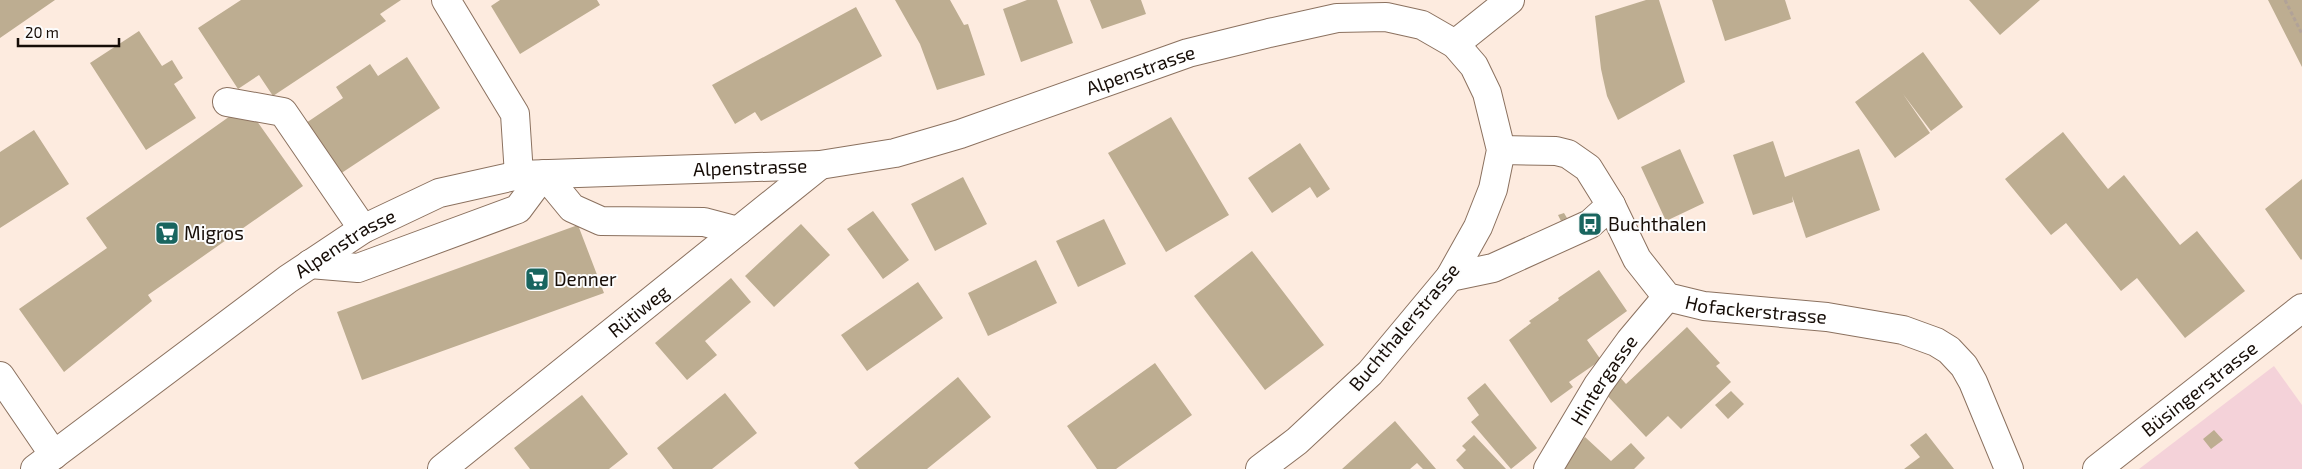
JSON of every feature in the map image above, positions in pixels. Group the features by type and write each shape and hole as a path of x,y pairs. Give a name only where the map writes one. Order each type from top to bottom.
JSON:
{"street":[{"path":"310,264 358,268 518,209 531,175 515,114 446,0"},
{"path":"1455,44 1510,0"},
{"name":"Alpenstrasse","path":"45,462 288,278 363,229 439,193 531,175 820,165 895,153 960,134 1188,53 1337,18 1386,17 1422,25 1455,44"},
{"name":"Buchthalerstrasse","path":"1260,469 1298,441 1370,373 1450,277 1478,227 1493,188 1501,150 1488,92 1474,66 1455,44"},
{"path":"227,102 283,112 363,229"},
{"name":"Hofackerstrasse","path":"1501,150 1556,151 1568,154 1588,168 1611,205 1637,259 1667,297 1704,306 1828,317 1903,330 1936,342 1949,350 1964,366 1973,382 2009,469"},
{"name":"Rütiweg","path":"456,465 820,165"},
{"path":"531,175 572,208 601,221 704,222 738,231"},
{"path":"1450,277 1493,268 1590,224 1611,205"},
{"name":"Hintergasse","path":"1548,469 1598,385 1630,341 1667,297"},
{"name":"Büsingerstrasse","path":"2097,469 2302,308"},
{"path":"0,376 45,462"}],"path":[{"path":"2285,0 2302,34"}],"shaded area":[{"path":"2274,366 2302,405 2302,469 2139,469"}],"building":[{"path":"0,0 55,0 0,38"},
{"path":"241,0 401,0 380,14 386,21 273,96 259,75 238,89 198,28"},
{"path":"500,0 597,0 600,5 520,54 491,6"},
{"path":"895,0 950,0 964,25 968,24 985,75 937,90 920,44"},
{"path":"1027,0 1057,0 1073,43 1021,62 1003,9"},
{"path":"1090,0 1141,0 1146,14 1102,29"},
{"path":"1646,0 1659,0 1685,82 1618,120 1607,96 1601,69 1595,16"},
{"path":"1712,0 1785,0 1791,19 1725,41"},
{"path":"1969,0 2040,0 2000,35"},
{"path":"2268,0 2302,0 2302,67"},
{"path":"856,7 882,56 761,121 755,112 735,124 712,85"},
{"path":"139,31 162,66 172,60 183,78 174,84 196,118 146,150 90,63"},
{"path":"1923,52 1963,107 1931,131 1903,94 1930,133 1895,158 1855,102"},
{"path":"407,57 440,108 340,174 306,123 343,98 336,87 370,64 378,76"},
{"name":"Migros","path":"233,114 254,117 303,186 148,295 152,301 64,372 19,309 107,248 86,218"},
{"path":"1171,117 1229,215 1166,252 1108,153"},
{"path":"34,130 69,184 0,228 0,152"},
{"path":"2063,132 2108,189 2124,175 2180,245 2197,231 2245,291 2185,338 2137,278 2121,291 2066,223 2051,235 2005,179"},
{"path":"1773,141 1785,177 1859,149 1880,210 1806,238 1792,196 1793,202 1753,215 1733,155"},
{"path":"1300,143 1330,189 1317,198 1310,187 1272,213 1248,178"},
{"path":"1680,149 1704,203 1666,221 1641,167"},
{"path":"963,177 987,224 935,251 911,204"},
{"path":"2302,179 2302,259 2301,260 2265,209"},
{"path":"873,211 909,260 883,279 847,229"},
{"path":"1564,213 1567,218 1561,221 1558,215"},
{"path":"1104,219 1126,264 1078,287 1056,241"},
{"path":"801,224 830,255 774,307 745,276"},
{"path":"578,225 604,293 362,380 337,312"},
{"path":"1252,251 1324,345 1265,390 1194,296"},
{"path":"1036,260 1057,303 988,336 968,293"},
{"path":"1599,270 1627,311 1587,340 1601,360 1569,382 1573,387 1551,403 1509,340 1531,323 1529,321 1559,300 1558,298"},
{"path":"731,278 751,302 705,341 717,355 687,380 655,343"},
{"path":"918,282 943,318 867,371 841,335"},
{"path":"1687,327 1720,363 1716,366 1731,382 1681,429 1668,416 1646,437 1602,390 1618,375 1626,384"},
{"path":"1155,363 1192,415 1116,469 1097,469 1067,426"},
{"path":"958,377 991,417 927,469 859,469 854,463"},
{"path":"1485,383 1537,448 1511,469 1471,422 1479,415 1467,398"},
{"path":"1731,391 1744,404 1728,419 1715,405"},
{"path":"725,393 757,433 712,469 673,469 657,448"},
{"path":"582,395 628,454 609,469 530,469 514,448"},
{"path":"1395,421 1436,469 1423,469 1417,463 1410,469 1342,469"},
{"path":"2214,430 2223,440 2211,449 2203,439"},
{"path":"1926,433 1954,469 1904,469 1920,457 1910,445"},
{"path":"1474,435 1506,469 1464,469 1456,460 1466,450 1462,446"},
{"path":"1585,437 1611,461 1631,443 1645,458 1634,469 1558,469"}],"place":[{"name":"Buchthalen","path":"1590,224"},
{"name":"Migros","path":"167,233"},
{"name":"Denner","path":"537,279"}]}
